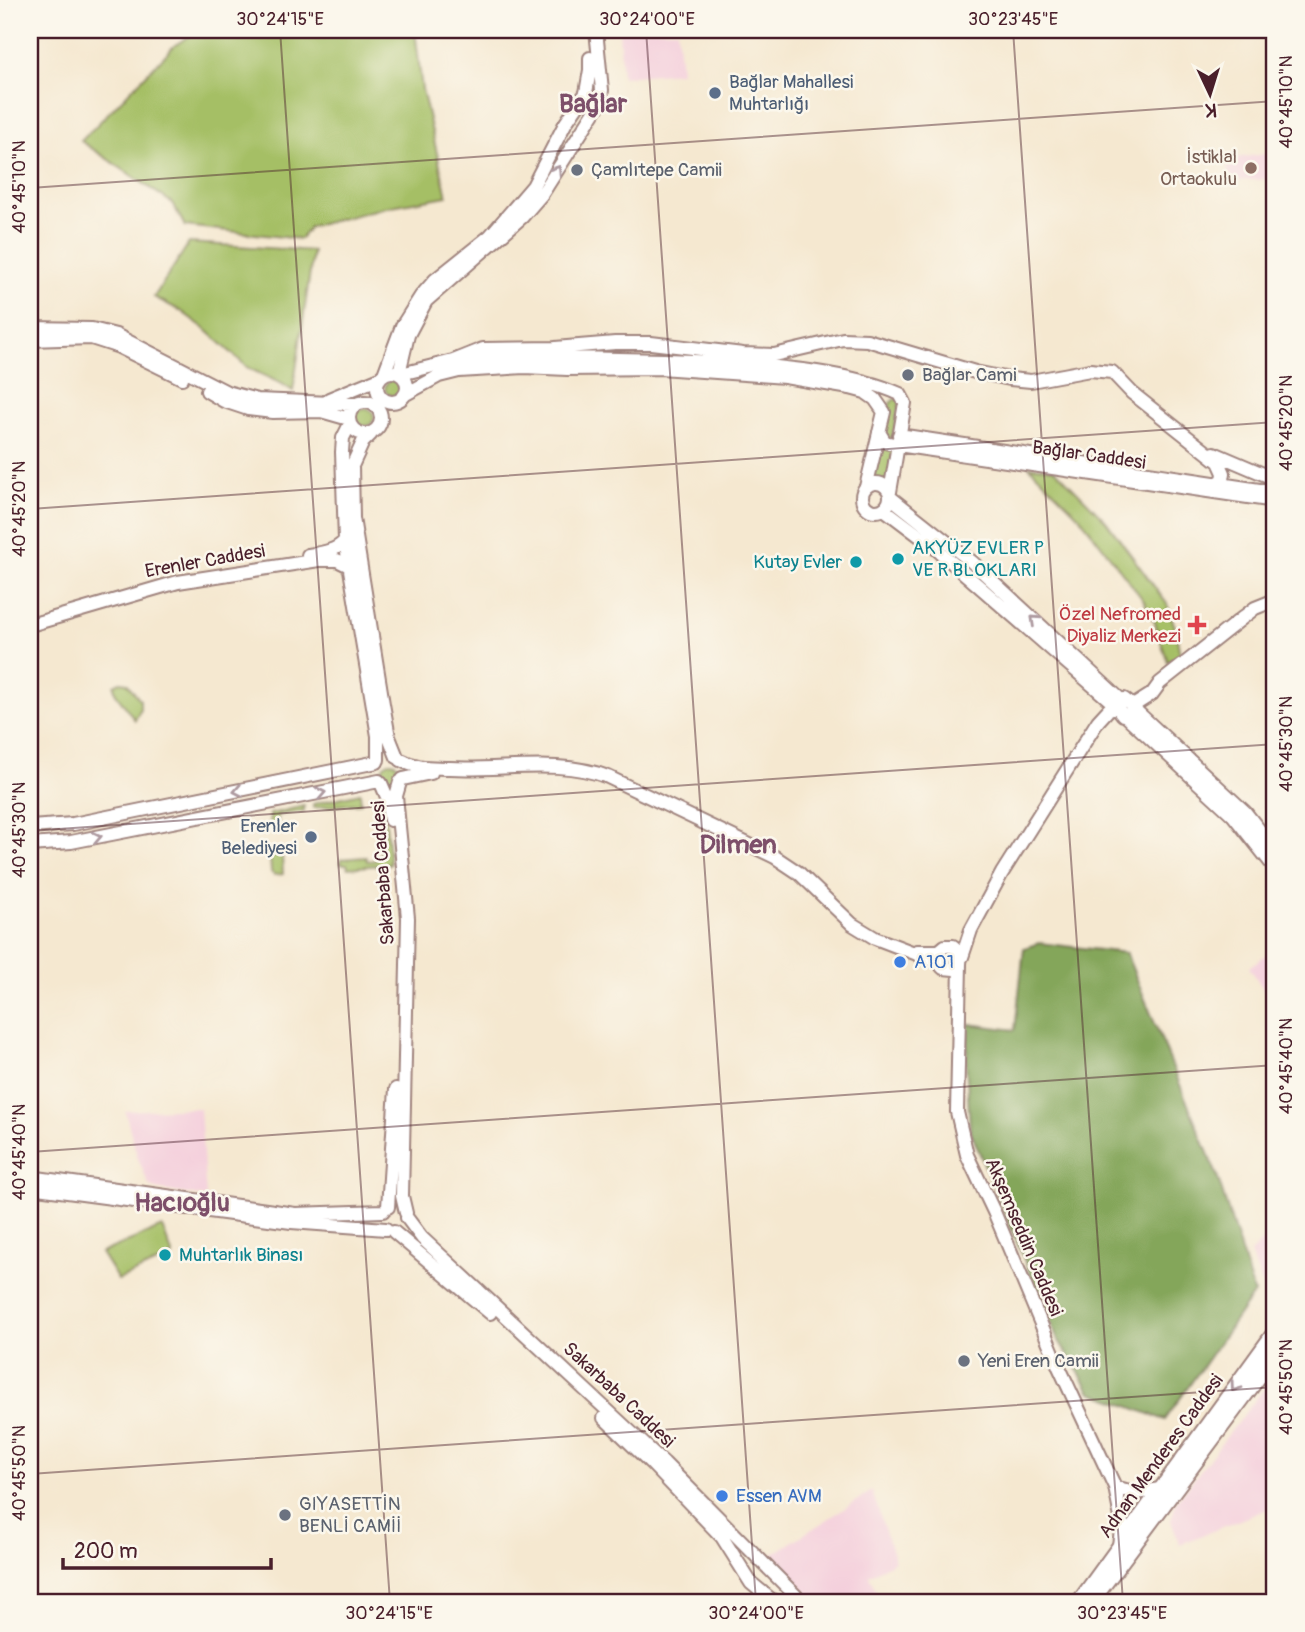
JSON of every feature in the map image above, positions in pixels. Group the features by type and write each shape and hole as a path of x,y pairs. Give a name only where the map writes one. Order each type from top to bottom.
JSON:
{"main road":[{"path":"588,30 590,70 586,93 565,124 533,186 490,236 435,280 421,296 402,326 381,378 378,392 384,400 402,398 439,376 459,371 524,367 660,368 785,377 850,388 865,392 875,399 884,412"},
{"path":"402,781 405,769 389,737 383,704 354,518 352,466 363,442 376,431 402,398 408,385 401,375 404,350 415,319 426,301 505,234 542,194 600,103 602,89 596,30"},
{"path":"30,328 92,329 116,335 227,392 257,400 368,402 377,407 382,422"},
{"path":"30,340 91,338 119,347 224,401 248,409 273,412 321,411 349,421 361,434 371,434"},
{"path":"767,360 843,338 867,340 975,373 1010,379 1031,381 1090,370 1112,372 1132,393 1223,468 1223,480 1217,483"},
{"path":"322,401 342,396 389,372 401,375 453,361 483,349 555,348 615,343 651,343 767,360 902,395"},
{"path":"404,350 428,368"},
{"path":"380,782 375,772 378,736 345,540 342,452 351,410 381,378"},
{"path":"902,395 892,394 886,399 862,495 866,508 874,511 884,509 933,546 1245,813 1275,850"},
{"path":"884,509 890,494 905,403 902,395"},
{"path":"879,432 886,442 899,440"},
{"name":"Bağlar Caddesi","path":"899,440 1275,493"},
{"name":"Bağlar Caddesi","path":"899,440 1275,501"},
{"path":"1196,445 1275,480"},
{"path":"866,487 879,483 972,562 1233,815 1275,868"},
{"name":"Erenler Caddesi","path":"30,617 177,575 331,550 342,545 345,540"},
{"name":"Erenler Caddesi","path":"30,625 178,582 319,560 337,560 349,566"},
{"path":"953,946 971,930 1002,873 1097,723 1109,709 1123,707 1152,694 1156,687 1255,608 1275,600"},
{"path":"30,827 73,824 378,761 387,755 417,767 554,767 592,770 775,857 799,873 852,924 875,938 941,961 954,969 961,960 959,950 953,946 945,946 941,961 958,988"},
{"path":"30,845 71,842 380,782 391,786 402,781 459,769"},
{"name":"Sakarbaba Caddesi","path":"402,781 396,796 408,918 402,1196 407,1215 422,1238 664,1463 803,1602"},
{"name":"Sakarbaba Caddesi","path":"380,782 387,797 400,923 397,1076 391,1177 385,1209"},
{"name":"Akşemseddin Caddesi","path":"971,930 961,960 958,988 960,1017 957,1112 967,1155 1059,1367 1115,1487 1122,1523 1119,1545"},
{"path":"30,1177 295,1214 355,1213 396,1206 407,1215 402,1229 390,1231 292,1222 30,1187"},
{"path":"355,1213 374,1204 384,1195 391,1177"},
{"path":"385,1209 381,1223 390,1231"},
{"name":"Sakarbaba Caddesi","path":"390,1231 415,1247 532,1349 652,1464 722,1537 751,1583 771,1600"},
{"name":"Adnan Menderes Caddesi","path":"1079,1602 1275,1332"},
{"name":"Adnan Menderes Caddesi","path":"1091,1602 1275,1355"},
{"path":"1115,1487 1136,1493 1160,1489"},
{"path":"751,1583 762,1584 768,1578 768,1567"},
{"path":"771,1600 776,1586 785,1583"}],"shaded area":[{"path":"619,30 677,30 681,72 622,77"},
{"name":"İstiklal Ortaokulu","path":"1275,153 1275,179 1232,181 1228,176 1227,159"},
{"path":"1275,948 1275,1007 1249,967"},
{"path":"200,1108 206,1197 155,1189 149,1185 137,1156 125,1111"},
{"path":"1263,1241 1275,1252 1275,1316 1250,1253"},
{"path":"1272,1378 1275,1380 1275,1506 1180,1544 1171,1521 1176,1502"},
{"path":"872,1491 895,1561 869,1575 881,1602 815,1602 773,1554"}],"green space":[{"path":"200,30 415,30 422,89 447,196 386,207 310,227 300,239 185,226 172,203 81,141 175,45"},
{"path":"189,243 313,251 293,391 248,368 204,328 181,311 154,297"},
{"path":"390,380 396,380 401,388 399,394 390,396 385,391 385,385"},
{"path":"896,398 900,401 892,439 883,435 890,403"},
{"path":"361,408 369,408 374,417 372,424 361,426 356,421 356,413"},
{"path":"881,445 894,447 888,482 872,479"},
{"path":"1029,466 1055,469 1106,521 1167,604 1180,655 1168,662 1144,601 1079,516"},
{"path":"127,683 140,700 140,710 135,720 115,692 114,685"},
{"path":"387,762 395,762 400,771 398,778 387,780 382,775 382,767"},
{"path":"360,793 361,803 313,808 313,804"},
{"path":"304,806 304,811 278,815 278,830 269,830 270,814"},
{"path":"385,813 390,864 348,868 347,864 341,864 341,859 366,857 367,861 376,860 381,852 376,814"},
{"path":"282,855 283,874 274,875 271,872 270,856"},
{"path":"1039,943 1126,953 1217,1175 1254,1293 1165,1420 1091,1392 1056,1336 970,1130 966,1063 969,1024 1015,1030 1024,948"},
{"path":"162,1227 173,1256 118,1280 101,1253"}],"place":[{"name":"Bağlar Mahallesi Muhtarlığı","path":"715,93"},
{"name":"İstiklal Ortaokulu","path":"1251,168"},
{"name":"Çamlıtepe Camii","path":"577,170"},
{"name":"Bağlar Cami","path":"908,375"},
{"name":"AKYÜZ EVLER P VE R BLOKLARI","path":"898,559"},
{"name":"Kutay Evler","path":"856,562"},
{"name":"Özel Nefromed Diyaliz Merkezi","path":"1197,625"},
{"name":"Erenler Belediyesi","path":"311,837"},
{"name":"A101","path":"900,962"},
{"name":"Muhtarlık Binası","path":"165,1255"},
{"name":"Yeni Eren Camii","path":"964,1361"},
{"name":"Essen AVM","path":"722,1496"},
{"name":"GIYASETTİN BENLİ CAMİİ","path":"285,1515"}],"district":[{"name":"Bağlar","path":"593,104"},
{"name":"Dilmen","path":"738,845"},
{"name":"Hacıoğlu","path":"182,1203"}]}
